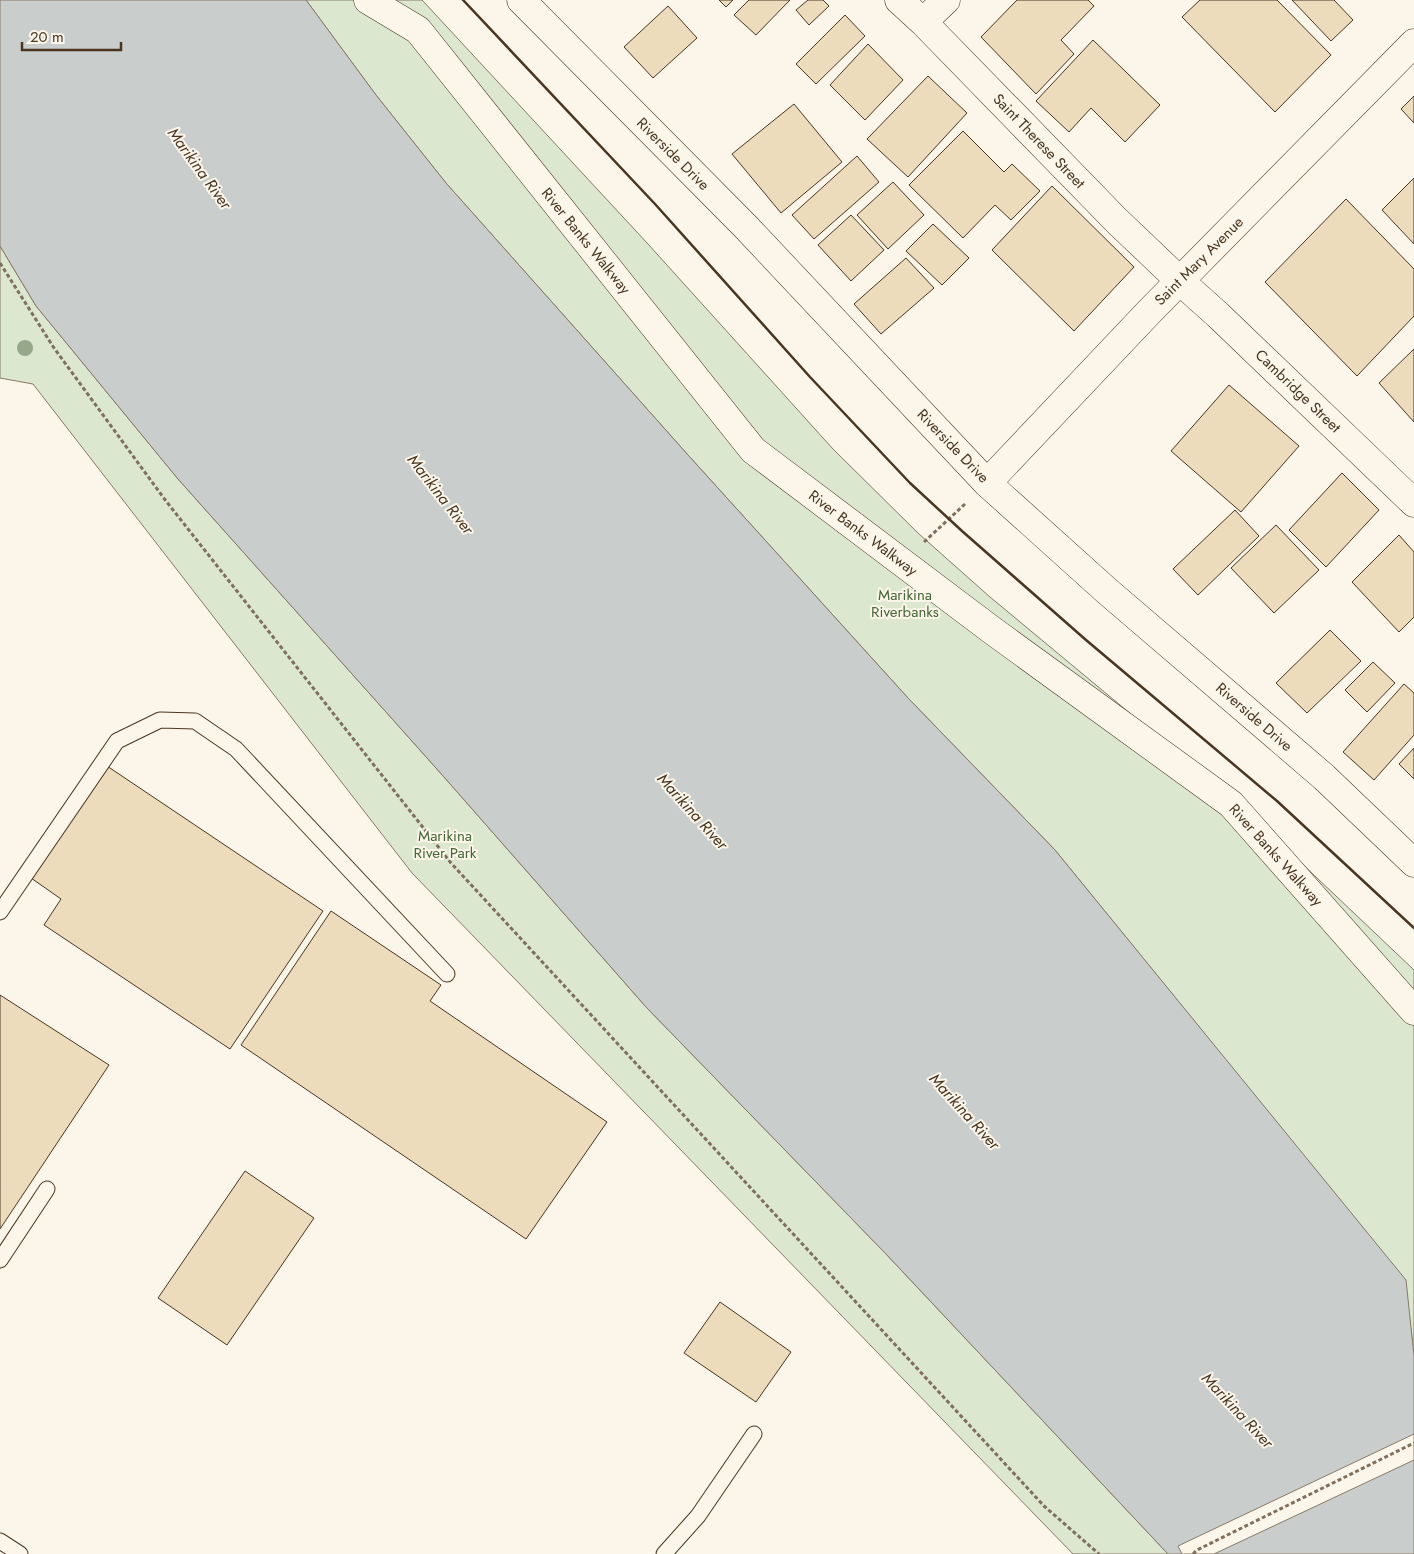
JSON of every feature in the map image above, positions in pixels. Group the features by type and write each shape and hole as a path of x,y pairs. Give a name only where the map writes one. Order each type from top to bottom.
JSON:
{"street":[{"name":"River Banks Walkway","path":"368,0 418,30 753,450 993,631 1231,804 1414,1010"},
{"name":"Riverside Drive","path":"521,0 746,227 987,483 1107,591 1324,777 1414,863"},
{"name":"Saint Therese Street","path":"899,0 923,22 1117,221 1180,281"},
{"path":"923,22 946,0"},
{"name":"Saint Mary Avenue","path":"987,483 1180,281 1414,43"},
{"name":"Cambridge Street","path":"1180,281 1414,503"}],"lane":[{"path":"0,912 117,741 160,720 194,721 236,749 447,974"},
{"path":"0,1260 48,1189"},
{"path":"664,1554 698,1516 754,1434"},
{"path":"0,1541 20,1554"}],"path":[{"path":"0,263 54,348 166,501 451,863 1044,1506 1099,1554"},
{"path":"902,562 987,483"},
{"path":"1193,1554 1197,1550 1414,1443"}],"green space":[{"name":"Marikina Riverbanks","path":"306,0 422,0 648,244 833,449 919,534 990,597 1238,803 1414,970 1414,1355 1405,1280 1055,850 908,698 446,183 376,95"},
{"name":"Marikina River Park","path":"0,246 36,306 178,479 646,1007 886,1254 1168,1554 1073,1554 412,873 33,384 0,378"}],"water":[{"name":"Marikina River","path":"0,0 306,0 376,95 446,183 908,698 1055,850 1406,1280 1414,1356 1414,1554 1168,1554 886,1254 646,1007 178,479 36,306 0,246"}],"pier":[{"path":"1414,1434 1414,1460 1214,1554 1182,1554 1178,1546"}],"building":[{"path":"719,0 733,0 726,7"},
{"path":"749,0 790,0 756,35 734,15"},
{"path":"808,0 823,0 829,6 809,25 796,10"},
{"path":"1017,0 1088,0 1094,6 1061,40 1074,54 1036,94 981,37"},
{"path":"1200,0 1277,0 1331,55 1275,112 1182,17"},
{"path":"1292,0 1334,0 1353,20 1331,41"},
{"path":"668,6 697,38 653,78 624,47"},
{"path":"845,15 865,36 816,84 796,64"},
{"path":"1093,40 1160,105 1125,142 1091,108 1069,132 1036,101"},
{"path":"868,44 903,80 865,120 830,85"},
{"path":"928,76 967,113 908,177 867,139"},
{"path":"1414,96 1414,123 1401,109"},
{"path":"794,104 842,162 781,213 732,154"},
{"path":"963,131 1004,172 1012,164 1040,191 1011,220 995,205 963,238 909,185"},
{"path":"857,156 879,182 814,239 792,215"},
{"path":"1414,178 1414,244 1382,210"},
{"path":"893,182 924,215 888,249 857,215"},
{"path":"1052,186 1134,267 1074,331 992,250"},
{"path":"1346,199 1414,269 1414,316 1357,376 1265,282"},
{"path":"851,215 884,250 851,281 818,245"},
{"path":"933,224 969,258 942,285 906,251"},
{"path":"906,258 934,288 881,334 854,304"},
{"path":"1414,349 1414,422 1379,383"},
{"path":"1229,385 1299,446 1241,512 1171,451"},
{"path":"1342,473 1379,510 1326,567 1289,530"},
{"path":"1235,510 1259,536 1198,595 1173,569"},
{"path":"1276,525 1319,570 1274,613 1231,568"},
{"path":"1399,535 1414,552 1414,617 1399,632 1352,582"},
{"path":"1330,630 1361,661 1307,713 1276,683"},
{"path":"1373,662 1395,683 1367,712 1345,690"},
{"path":"1404,684 1414,693 1414,735 1374,780 1343,752"},
{"path":"1414,748 1414,779 1399,764"},
{"path":"107,766 323,911 230,1049 44,925 61,899 31,878"},
{"path":"331,911 441,985 430,1001 607,1122 526,1239 241,1045"},
{"path":"0,995 109,1065 0,1229"},
{"path":"245,1171 314,1218 227,1345 158,1298"},
{"path":"720,1302 791,1352 756,1402 684,1353"}],"wall":[{"path":"463,0 655,204 810,377 910,483 1086,640 1277,801 1414,928"}]}
